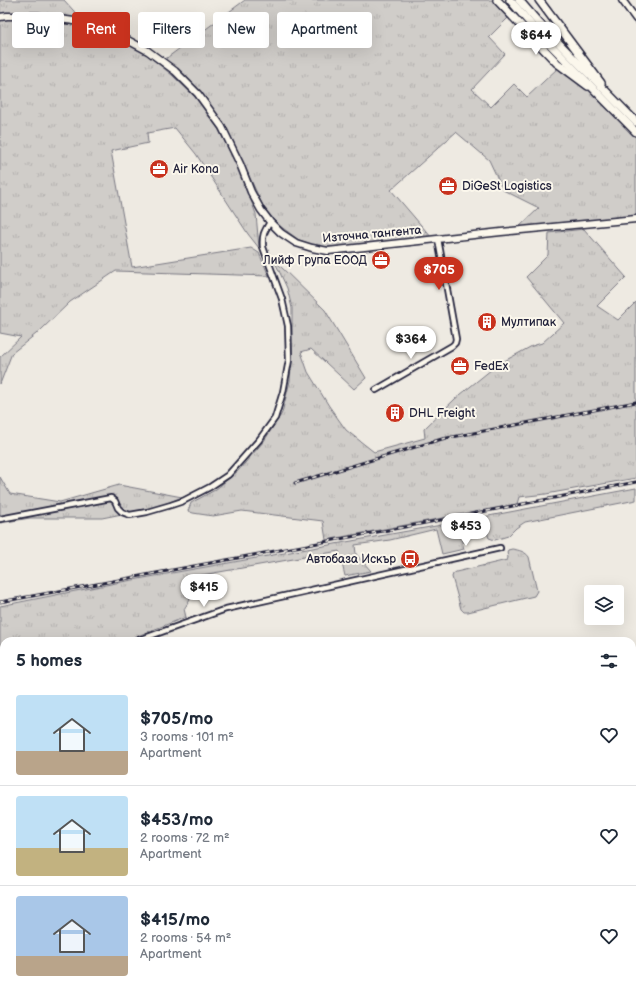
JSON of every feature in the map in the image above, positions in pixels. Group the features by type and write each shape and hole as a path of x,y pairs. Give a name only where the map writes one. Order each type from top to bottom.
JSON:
{"main road":[{"path":"497,0 557,63 594,90"},
{"path":"510,0 636,122"},
{"path":"519,0 536,25 594,90 636,132"},
{"path":"539,0 605,91"}],"street":[{"path":"622,0 636,19"},
{"name":"Източна тангента","path":"0,17 38,16 81,22 120,36 148,51 175,71 198,94 222,127 240,164 251,192 261,210 281,233 296,243 328,251 636,220"},
{"path":"0,519 111,498 115,501 118,508 122,512 130,515 147,512 183,501 210,487 228,475 259,440 275,418 283,392 289,360 288,326 282,299 263,247 262,238 264,231 270,222"},
{"path":"376,390 455,343 456,339 438,239"},
{"path":"147,637 226,609 500,548"}],"green space":[{"path":"0,0 64,0 75,12 72,12 72,18 64,17 64,12 12,12 12,14 0,14"},
{"path":"245,0 492,0 508,18 489,37 505,54 472,89 491,107 514,84 527,97 559,67 598,97 636,136 636,216 518,228 539,208 503,190 489,160 456,132 391,190 432,238 329,247 313,245 299,240 280,226 264,208 224,126 164,60 180,48 205,48 205,30 213,24 213,48 269,48 269,12 229,12"},
{"path":"12,19 12,48 64,48 64,24 72,25 72,48 130,48 130,45 146,54 172,75 195,97 219,130 241,174 256,214 259,248 248,234 196,154 175,128 147,133 148,143 111,151 132,267 251,248 259,253 269,276 116,271 70,302 41,330 12,353 0,384 0,357 21,337 0,333 0,20"},
{"path":"584,229 626,277 597,306 618,320 636,302 636,478 546,494 519,497 517,504 326,540 323,521 242,511 213,516 188,511 191,503 215,490 238,471 264,441 282,413 290,381 292,353 292,308 287,288 274,260 325,310 366,378 354,389 311,349 301,352 308,372 346,430 374,452 425,438 424,429 455,399 497,365 532,346 542,343 564,323 526,277 548,255 549,233"},
{"path":"0,477 10,494 60,502 119,485 182,497 157,507 102,518 30,518 0,523"},
{"path":"636,488 636,500 525,522 508,536 495,540 489,538 483,521 458,527 464,549 442,554 436,529 390,540 355,545 356,554 371,571 345,576 339,551 185,578 190,600 184,609 186,617 136,637 0,637 0,606 116,583 436,526"},
{"path":"512,549 522,552 529,557 537,591 534,596 464,612 461,609 452,577 453,574 507,560 507,552 508,550"}],"railway":[{"path":"295,483 442,439 636,402"},
{"path":"0,602 410,526 636,482"}],"place":[{"name":"Air Kona","path":"159,169"},
{"name":"DiGeSt Logistics","path":"448,186"},
{"name":"Лийф Група ЕООД","path":"381,260"},
{"name":"Мултипак","path":"487,322"},
{"name":"FedEx","path":"460,366"},
{"name":"DHL Freight","path":"395,413"},
{"name":"Автобаза Искър","path":"410,559"}]}
